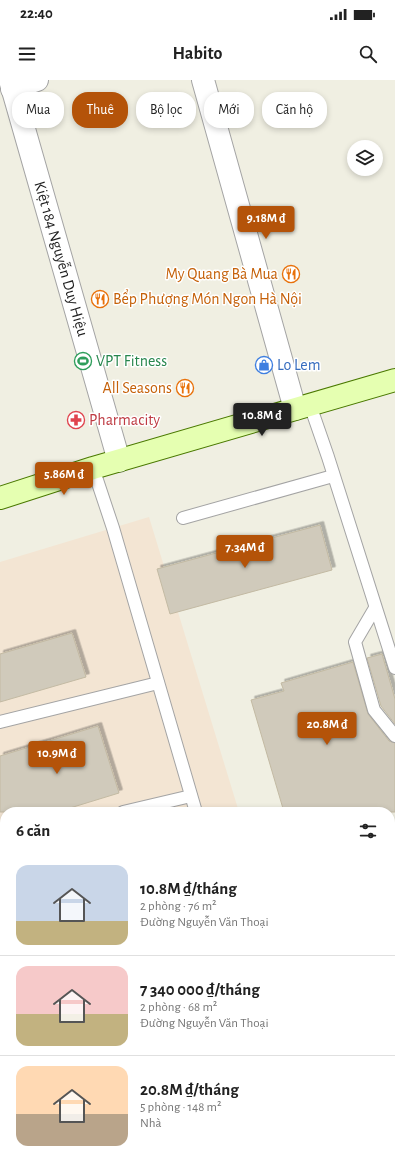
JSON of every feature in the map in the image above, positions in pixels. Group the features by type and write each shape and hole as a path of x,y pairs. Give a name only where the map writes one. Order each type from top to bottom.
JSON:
{"main road":[{"path":"0,498 93,468 395,380"}],"street":[{"path":"11,84 37,80"},
{"path":"203,80 303,407"},
{"name":"Kiệt 184 Nguyễn Duy Hiệu","path":"11,84 119,461"}],"lane":[{"path":"303,407 328,457 395,668"},
{"path":"93,468 113,528 194,807"},
{"path":"183,518 333,476"},
{"path":"376,608 355,642 374,710 395,736"},
{"path":"0,722 158,683"},
{"path":"144,807 191,796"}],"shaded area":[{"path":"149,517 237,807 0,807 0,562"}],"building":[{"path":"320,525 332,570 170,614 157,569"},
{"path":"72,633 86,677 0,702 0,654"},
{"path":"382,654 395,699 395,724 381,706 367,658"},
{"path":"353,662 368,714 389,741 395,743 395,807 283,807 251,700 284,691 281,683"},
{"path":"98,726 119,793 73,807 0,807 0,756"}],"place":[{"name":"My Quang Bà Mua","path":"291,274"},
{"name":"Bểp Phượng Món Ngon Hà Nội","path":"100,299"},
{"name":"VPT Fitness","path":"83,361"},
{"name":"Lo Lem","path":"264,365"},
{"name":"All Seasons","path":"185,388"},
{"name":"Pharmacity","path":"76,420"}]}
